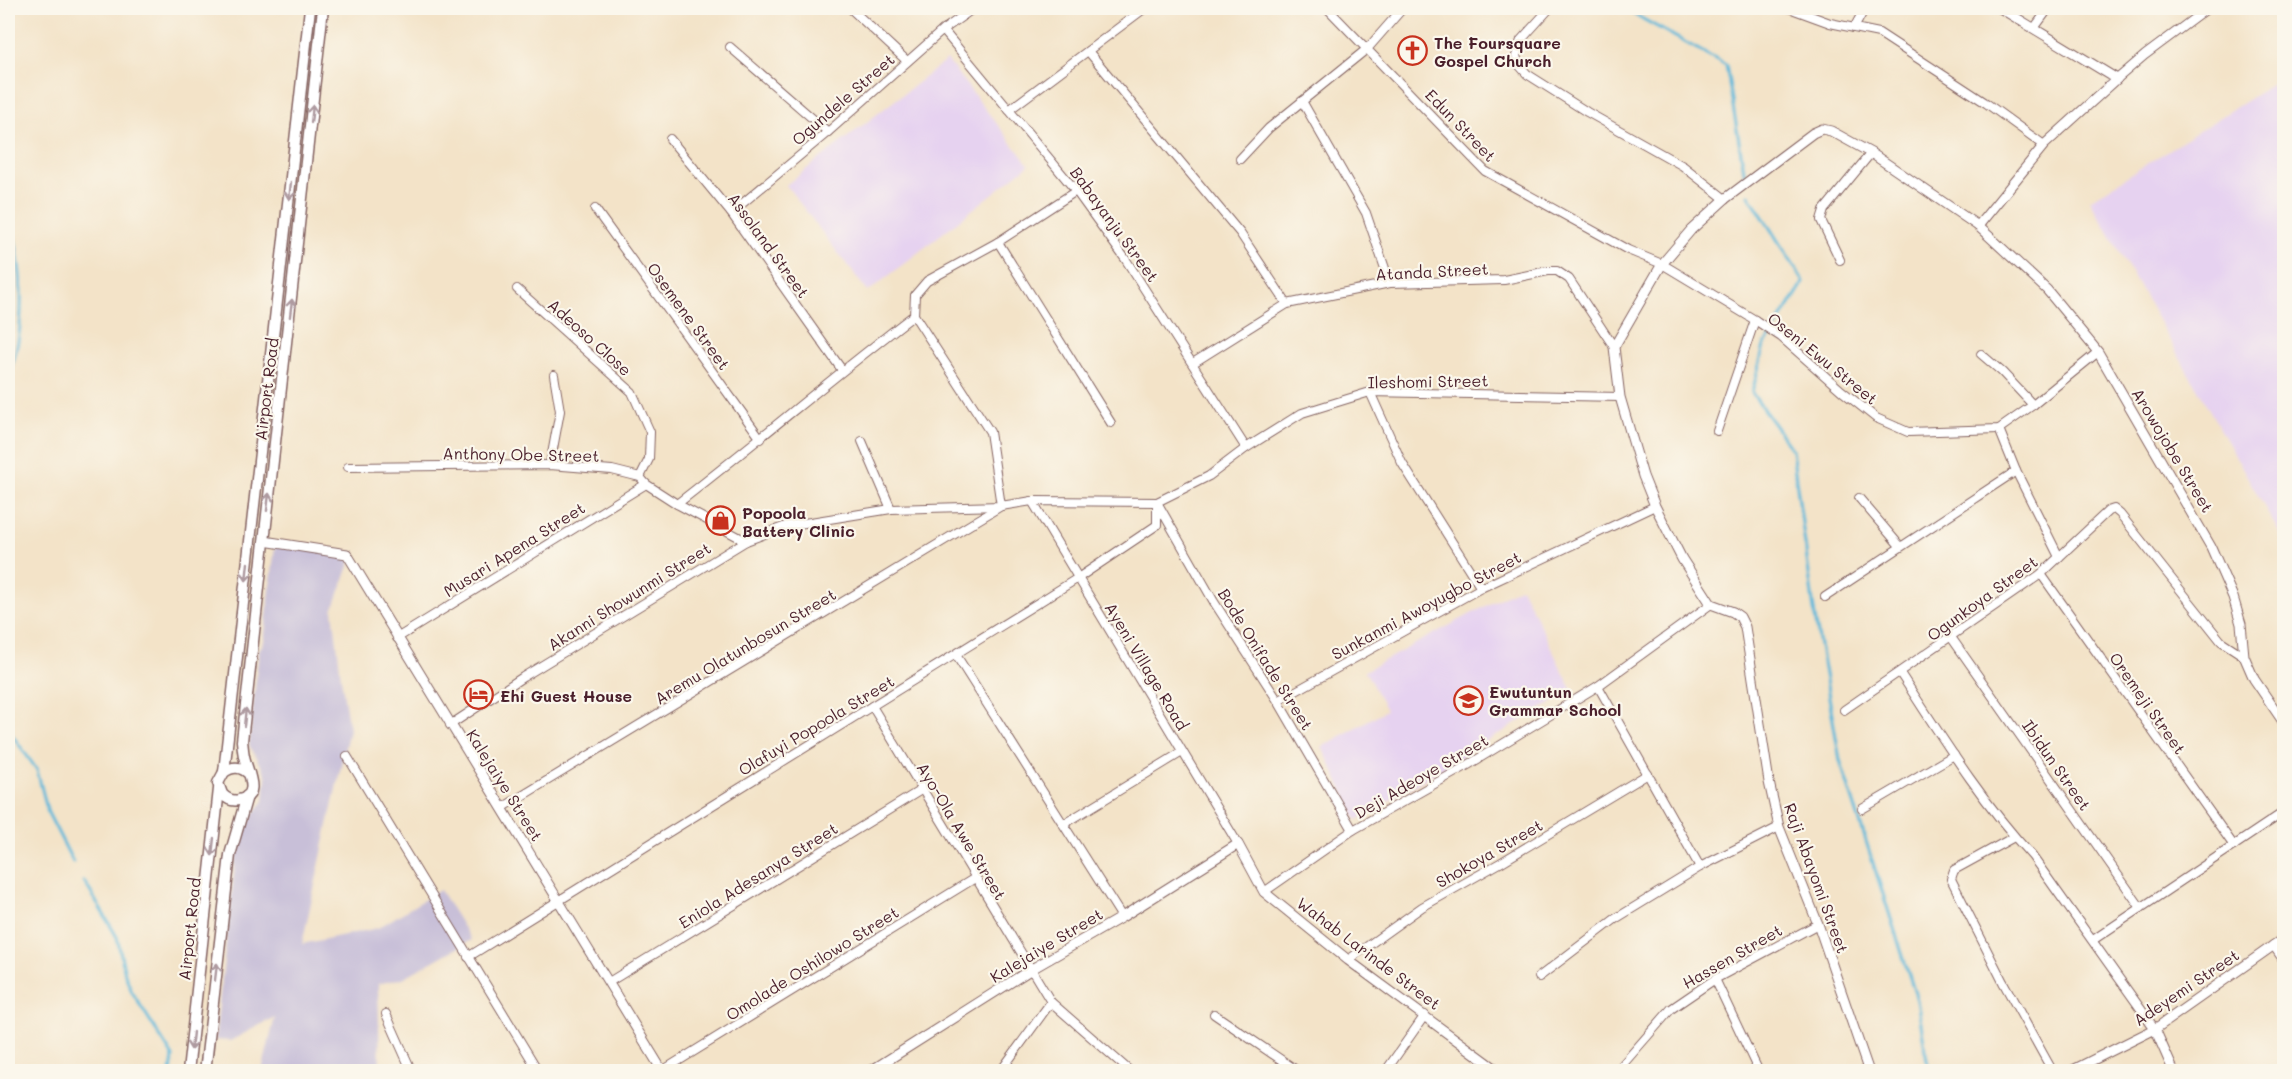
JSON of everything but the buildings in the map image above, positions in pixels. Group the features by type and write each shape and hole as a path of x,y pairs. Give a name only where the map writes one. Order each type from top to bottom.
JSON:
{"main road":[{"name":"Airport Road","path":"224,772 310,8"},
{"name":"Airport Road","path":"249,774 242,741 323,8"},
{"path":"240,768 249,774 252,785 247,796 231,801 222,794 219,789 220,777 228,769 240,768"},
{"name":"Airport Road","path":"188,1071 219,789"},
{"name":"Airport Road","path":"205,1071 230,855 247,796"}],"street":[{"path":"850,8 907,61"},
{"name":"Ogundele Street","path":"731,213 828,132 943,30 974,8"},
{"path":"1009,110 1145,8"},
{"name":"Edun Street","path":"1327,8 1485,171 1628,250 1662,264"},
{"path":"1240,159 1269,128 1368,48 1403,8"},
{"path":"1550,8 1521,40 1516,56 1519,65 1527,74 1587,112 1683,166 1725,199 1691,230 1662,264 1614,347 1620,397 1643,476 1655,506 1682,559 1711,604"},
{"path":"1789,8 1830,23 1879,33 1986,103 2044,145"},
{"path":"1854,28 1865,8"},
{"path":"2000,8 2035,27 2117,79"},
{"path":"2035,27 2049,8"},
{"path":"1978,226 2044,145 2145,55 2208,8"},
{"name":"Babayanju Street","path":"943,30 1076,191 1126,260 1246,448"},
{"path":"730,47 828,132"},
{"path":"1088,51 1240,233 1287,304"},
{"path":"1302,101 1366,213 1390,283"},
{"name":"Arowojobe Street","path":"1725,199 1813,133 1822,129 1831,131 1871,153 1978,226 2046,290 2098,352 2211,547 2233,597 2241,624 2244,656 2254,679 2284,723"},
{"name":"Assoland Street","path":"670,139 731,213 842,370"},
{"path":"1840,260 1821,220 1824,210 1871,153"},
{"path":"1001,506 990,432 914,315 915,295 927,281 998,242 1076,191"},
{"name":"Osemene Street","path":"595,209 761,439"},
{"path":"998,242 1111,423"},
{"name":"Oseni Ewu Street","path":"1662,264 1781,337 1876,418 1908,432 1999,429"},
{"name":"Atanda Street","path":"1193,363 1287,304 1390,283 1504,280 1557,271 1569,279 1614,347"},
{"name":"Adeoso Close","path":"517,289 632,392 650,432 649,459 643,481"},
{"path":"677,504 761,439 842,370 914,315"},
{"path":"1717,431 1755,320"},
{"path":"2058,556 2016,471 1999,429 2033,405 2098,352"},
{"path":"1981,354 2002,372 2033,405"},
{"path":"550,465 560,411 555,375"},
{"path":"1370,392 1401,464 1481,588"},
{"name":"Ileshomi Street","path":"1157,502 1209,476 1246,448 1302,413 1370,392 1620,397"},
{"path":"862,441 891,509"},
{"name":"Anthony Obe Street","path":"348,467 550,465 612,470 643,481 677,504 746,540"},
{"path":"1825,597 2016,471"},
{"name":"Musari Apena Street","path":"397,638 643,481"},
{"path":"1859,498 1900,546"},
{"name":"Akanni Showunmi Street","path":"450,725 523,677 746,540 786,526 891,509 1001,506 1032,501 1157,502"},
{"name":"Ayeni Village Road","path":"1032,501 1238,844"},
{"name":"Olafuyi Popoola Street","path":"468,957 1078,578 1156,525 1157,502"},
{"name":"Bode Onifade Street","path":"1157,502 1214,602 1278,702 1353,830"},
{"name":"Aremu Olatunbosun Street","path":"502,808 1001,506"},
{"name":"Sunkanmi Awoyugbo Street","path":"1278,702 1481,588 1655,506"},
{"name":"Ogunkoya Street","path":"1844,710 2041,574 2108,511 2114,510 2120,514 2221,640 2244,656"},
{"name":"Kalejaiye Street","path":"264,541 347,554 663,1071"},
{"name":"Oremeji Street","path":"2041,574 2234,846"},
{"name":"Deji Adeoye Street","path":"1264,892 1353,830 1468,765 1598,686 1711,604"},
{"name":"Raji Abayomi Street","path":"1711,604 1733,612 1740,617 1745,627 1768,782 1779,827 1818,924 1869,1071"},
{"name":"Ibidun Street","path":"1951,638 2141,908"},
{"path":"956,655 1122,917"},
{"path":"1900,673 1954,755 2094,940 2155,1029 2174,1071"},
{"path":"1598,686 1700,867"},
{"name":"Ayo-Ola Awe Street","path":"872,706 1030,970 1052,1002 1128,1070"},
{"path":"1064,824 1182,752"},
{"path":"1862,809 1954,755"},
{"path":"347,756 539,1071"},
{"name":"Shokoya Street","path":"1348,960 1422,907 1648,774"},
{"name":"Eniola Adesanya Street","path":"609,982 921,790"},
{"path":"2094,940 2284,812"},
{"path":"1539,977 1615,919 1700,867 1779,827"},
{"path":"2014,837 1954,870 1951,879 2003,982 2053,1071"},
{"name":"Kalejaiye Street","path":"869,1071 1238,844"},
{"name":"Wahab Larinde Street","path":"1238,844 1264,892 1348,960 1500,1071"},
{"name":"Omolade Oshilowo Street","path":"663,1071 975,878"},
{"name":"Hassen Street","path":"1616,1071 1671,1009 1715,979 1818,924"},
{"name":"Adeyemi Street","path":"2069,1071 2155,1029 2284,938"},
{"path":"2273,945 2284,961"},
{"path":"1715,979 1759,1071"},
{"path":"1000,1071 1052,1002"},
{"path":"386,1014 412,1071"},
{"path":"1214,1014 1299,1071"},
{"path":"1385,1071 1425,1015"},
{"path":"2284,1065 2284,1070"}],"shaded area":[{"path":"947,60 1029,165 868,292 786,185"},
{"path":"2284,77 2284,541 2090,200"},
{"path":"275,546 354,552 333,610 349,729 302,944 378,928 440,890 471,940 403,978 378,984 380,1071 262,1071 275,1017 230,1041 215,1040 237,847 254,813 264,801 266,776 249,745 259,650 264,642"},
{"name":"Ewutuntun Grammar School","path":"1521,587 1572,690 1357,820 1322,747 1386,710 1365,671"}],"waterway":[{"path":"1623,8 1726,65 1745,177"},
{"path":"1749,195 1804,282 1764,346 1752,393 1792,450 1815,617 1840,760 1917,1000 1929,1072"},
{"path":"8,218 17,255 21,296 18,338 8,375"},
{"path":"8,729 37,770 48,813 73,862"},
{"path":"84,881 117,937 125,974 132,992 173,1057 171,1072"}],"place":[{"name":"The Foursquare Gospel Church","path":"1413,51"},
{"name":"Popoola Battery Clinic","path":"721,521"},
{"name":"Ehi Guest House","path":"479,695"},
{"name":"Ewutuntun Grammar School","path":"1468,700"}]}
